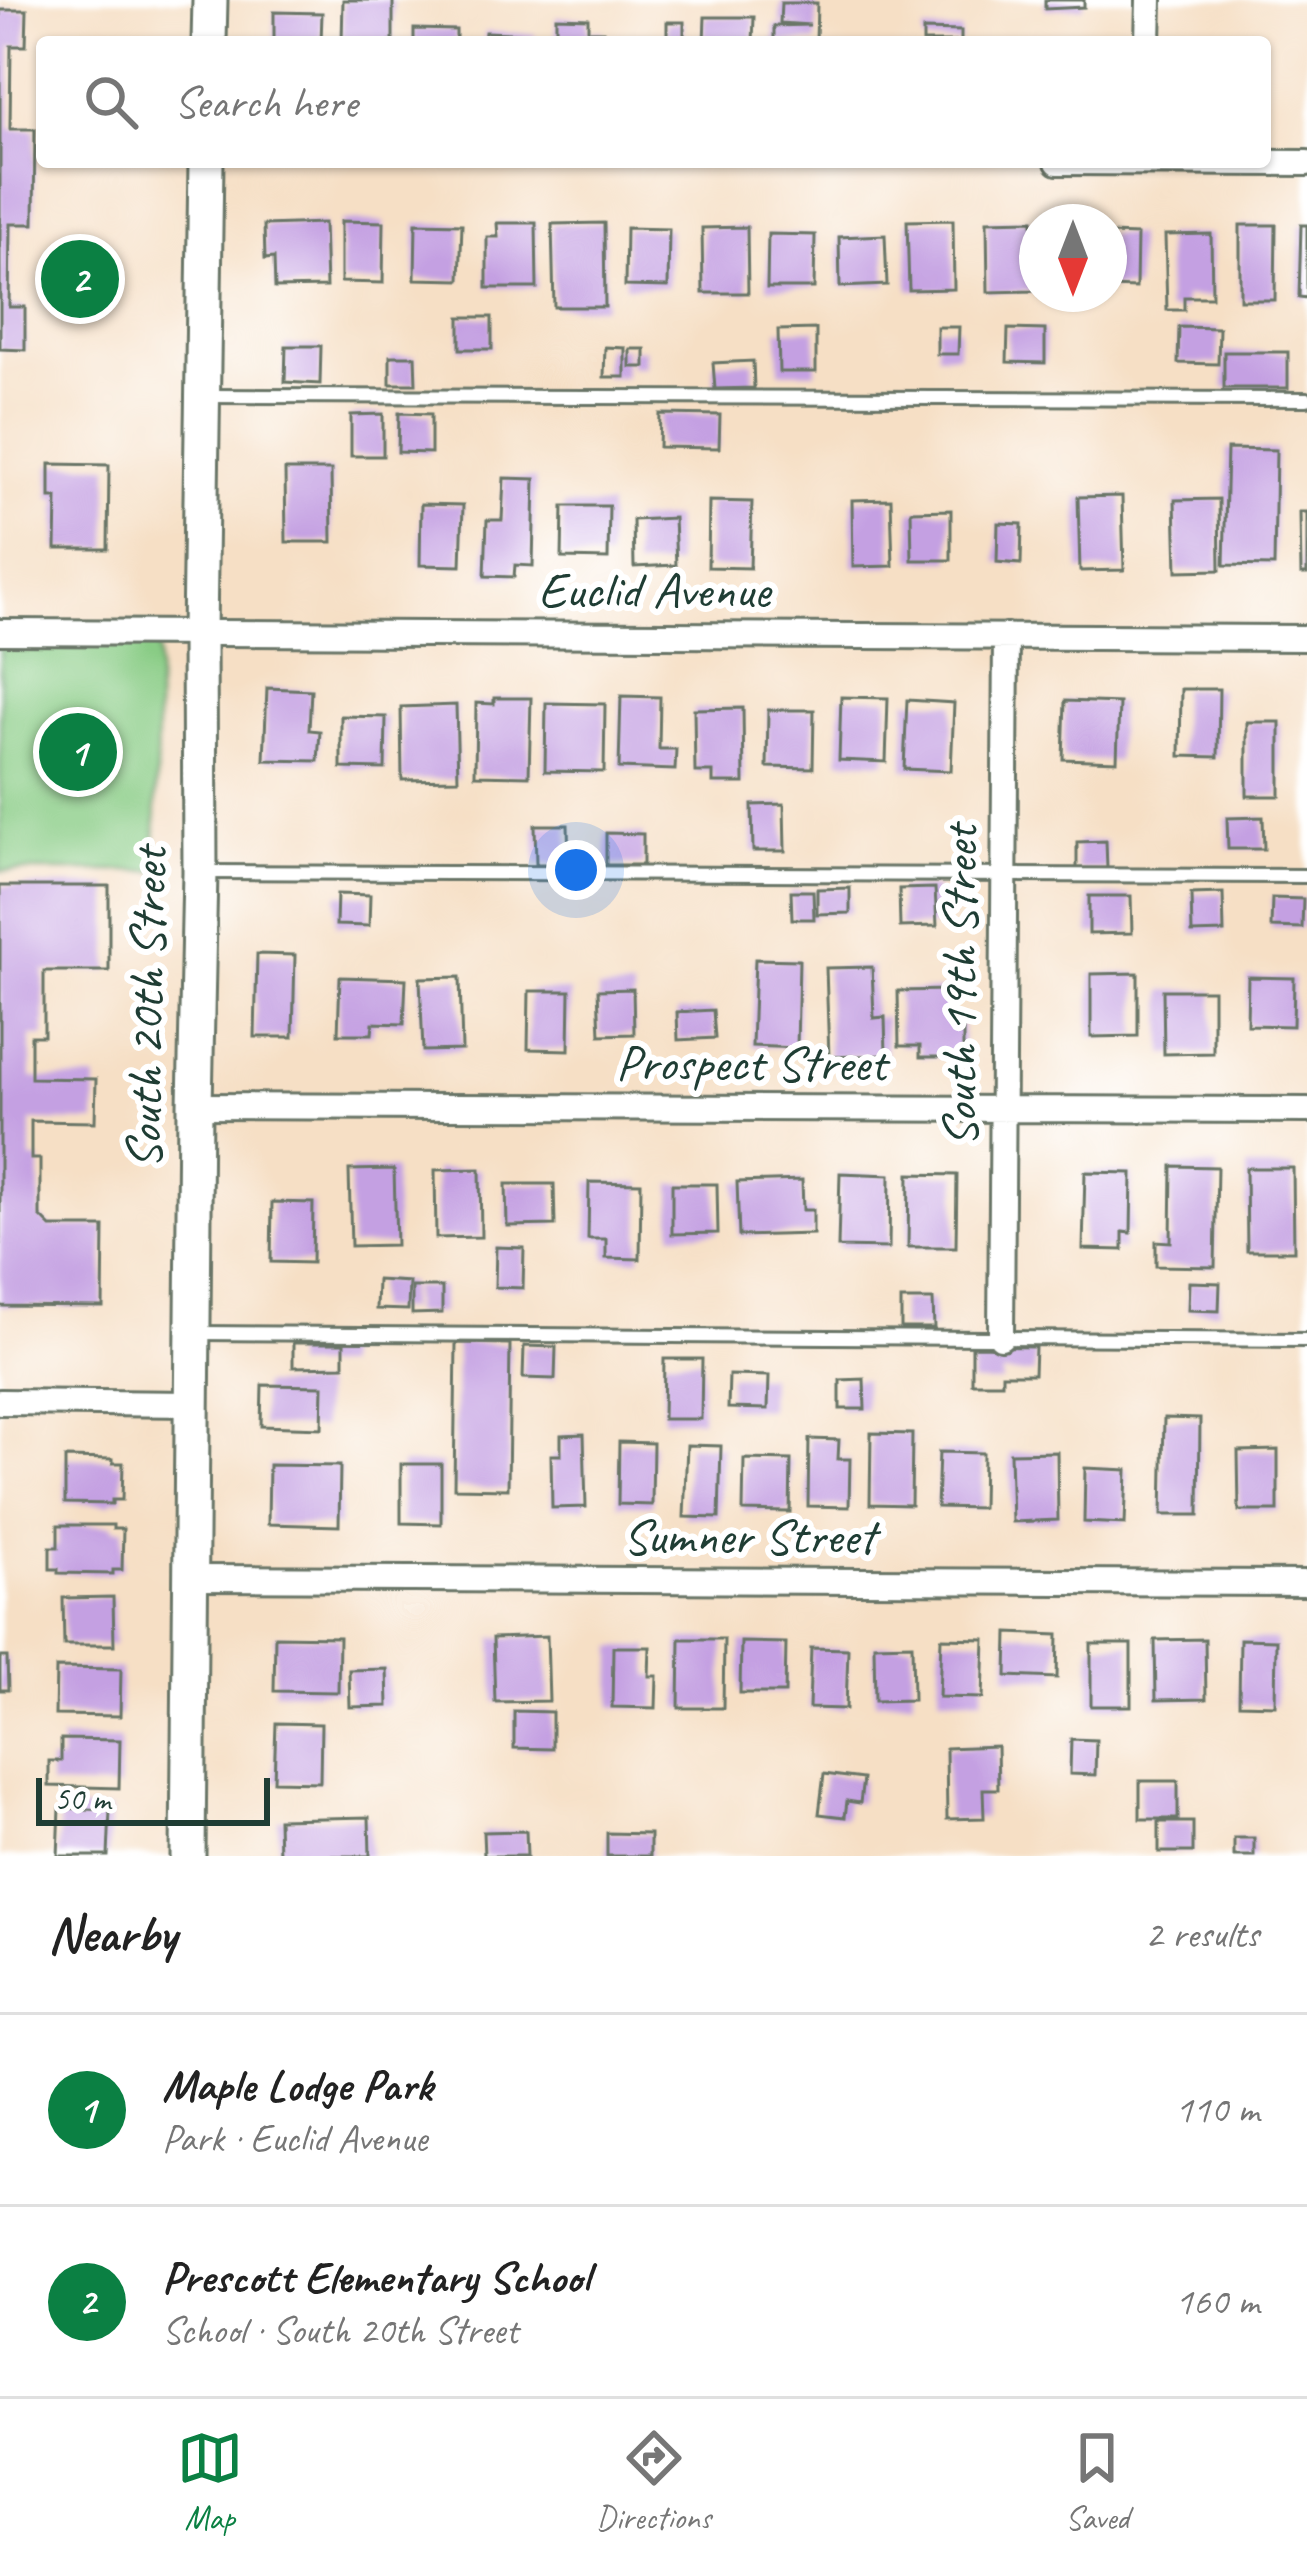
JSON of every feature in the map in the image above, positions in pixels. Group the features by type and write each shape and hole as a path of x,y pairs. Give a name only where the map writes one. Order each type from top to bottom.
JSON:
{"street":[{"path":"208,36 209,0"},
{"path":"1148,36 1149,0"},
{"path":"1271,163 1307,163"},
{"name":"South 20th Street","path":"188,1856 206,168"},
{"name":"Euclid Avenue","path":"0,632 1307,638"},
{"name":"South 19th Street","path":"1001,1337 1006,636"},
{"name":"Prospect Street","path":"195,1106 1307,1110"},
{"path":"0,1402 193,1404"},
{"name":"Sumner Street","path":"190,1578 1307,1583"}],"lane":[{"path":"204,395 1307,399"},
{"path":"200,872 1307,876"},
{"path":"193,1333 1307,1340"}],"green space":[{"path":"0,632 158,633 155,871 0,871"}],"building":[{"path":"343,0 393,0 393,36 342,36"},
{"path":"1045,0 1084,0 1084,7 1045,9"},
{"path":"781,3 817,3 816,36 774,36 774,26 810,25 780,23"},
{"path":"0,10 27,10 26,46 11,46 10,129 35,129 34,224 10,224 9,307 25,307 25,350 0,349"},
{"path":"274,12 322,13 321,36 274,36"},
{"path":"556,17 588,18 588,31 603,31 603,36 556,36"},
{"path":"705,17 754,17 753,36 704,36"},
{"path":"667,22 684,22 684,36 667,36"},
{"path":"414,29 456,30 456,36 414,36"},
{"path":"923,30 961,31 961,36 923,36"},
{"path":"485,32 535,34 535,36 485,36"},
{"path":"953,220 954,289 909,290 907,221"},
{"path":"1019,220 1019,291 988,292 987,221"},
{"path":"341,221 384,222 383,283 341,282"},
{"path":"324,223 326,287 275,288 274,258 265,259 264,225"},
{"path":"416,223 462,224 460,280 415,279"},
{"path":"497,223 536,223 537,288 487,288 487,237 498,237"},
{"path":"604,223 605,307 554,307 552,224"},
{"path":"1240,225 1276,225 1275,300 1240,300"},
{"path":"1301,225 1307,225 1307,298 1299,297"},
{"path":"747,227 748,293 703,293 702,228"},
{"path":"626,228 669,229 668,287 625,286"},
{"path":"768,234 815,235 814,288 767,288"},
{"path":"1211,234 1212,297 1184,297 1184,310 1167,310 1165,235"},
{"path":"885,235 887,285 840,287 839,237"},
{"path":"1127,235 1137,235 1136,288 1127,288"},
{"path":"460,317 492,317 492,349 460,349"},
{"path":"937,327 959,327 958,354 937,354"},
{"path":"1179,327 1219,328 1218,364 1178,363"},
{"path":"816,329 816,372 779,372 778,330"},
{"path":"1008,329 1045,330 1045,363 1007,362"},
{"path":"286,346 321,346 320,384 285,382"},
{"path":"605,347 625,348 625,377 604,377"},
{"path":"630,349 645,349 645,367 630,367"},
{"path":"1224,352 1288,352 1288,388 1224,388"},
{"path":"390,356 415,356 416,384 390,384"},
{"path":"753,361 754,388 715,389 713,363"},
{"path":"399,413 431,414 431,453 398,452"},
{"path":"383,414 383,456 351,456 351,415"},
{"path":"660,414 720,415 719,448 659,447"},
{"path":"1227,449 1276,450 1274,566 1224,565"},
{"path":"50,464 109,465 108,549 56,549 57,498 50,498"},
{"path":"285,470 331,470 332,542 286,542"},
{"path":"504,478 535,479 533,566 515,565 514,577 485,576 487,520 502,520"},
{"path":"1122,496 1124,570 1080,571 1078,497"},
{"path":"891,499 893,566 853,567 852,500"},
{"path":"1219,499 1220,570 1177,571 1175,500"},
{"path":"709,501 752,502 750,568 708,567"},
{"path":"421,504 463,505 461,566 420,565"},
{"path":"563,506 609,506 608,559 562,558"},
{"path":"951,510 951,560 912,560 911,511"},
{"path":"1300,512 1307,512 1307,574 1301,574"},
{"path":"674,518 676,565 634,567 633,520"},
{"path":"998,523 1022,524 1021,564 997,562"},
{"path":"267,688 311,690 309,730 320,731 318,761 264,760"},
{"path":"1181,689 1219,689 1218,757 1180,756"},
{"path":"621,696 660,697 659,749 676,749 675,770 619,768"},
{"path":"841,697 888,698 886,762 839,760"},
{"path":"494,698 531,698 529,776 475,775 476,703 494,704"},
{"path":"907,700 954,703 951,771 904,769"},
{"path":"1065,701 1119,703 1117,761 1063,759"},
{"path":"546,703 605,704 604,772 545,771"},
{"path":"456,705 458,779 402,780 401,707"},
{"path":"743,708 744,783 713,783 713,772 695,772 694,709"},
{"path":"768,710 814,710 813,768 767,767"},
{"path":"341,716 386,717 385,769 341,768"},
{"path":"1247,722 1280,722 1280,796 1247,796"},
{"path":"784,804 785,851 753,851 752,805"},
{"path":"1263,817 1264,849 1228,849 1227,818"},
{"path":"535,825 568,825 569,864 536,864"},
{"path":"606,833 643,834 643,865 606,865"},
{"path":"1106,841 1107,869 1077,870 1077,842"},
{"path":"0,886 109,886 109,971 44,971 44,1036 31,1036 31,1078 96,1079 95,1122 31,1121 31,1159 40,1159 40,1216 51,1227 104,1227 103,1307 0,1306"},
{"path":"850,888 850,913 817,914 817,889"},
{"path":"935,888 937,926 900,927 899,889"},
{"path":"791,891 813,891 814,919 792,919"},
{"path":"1223,893 1224,932 1192,933 1191,894"},
{"path":"337,894 370,895 369,926 336,925"},
{"path":"1089,896 1131,896 1132,933 1089,934"},
{"path":"1272,898 1303,899 1302,928 1271,927"},
{"path":"257,954 295,955 293,1037 255,1037"},
{"path":"755,959 799,960 797,1048 752,1046"},
{"path":"872,967 874,1018 885,1017 886,1055 829,1057 826,968"},
{"path":"1138,973 1138,1036 1091,1037 1091,974"},
{"path":"340,977 406,979 404,1024 373,1023 372,1034 338,1034"},
{"path":"460,977 462,1050 423,1051 420,978"},
{"path":"1248,977 1294,978 1293,1026 1247,1025"},
{"path":"633,989 634,1034 600,1035 598,990"},
{"path":"949,990 950,1024 963,1024 963,1057 920,1057 920,1046 899,1046 898,991"},
{"path":"1163,990 1213,990 1213,1053 1164,1054"},
{"path":"529,991 570,991 569,1050 528,1049"},
{"path":"713,1010 715,1038 678,1040 677,1012"},
{"path":"1172,1166 1217,1167 1215,1267 1156,1266 1156,1241 1171,1242"},
{"path":"1246,1168 1293,1168 1294,1251 1247,1251"},
{"path":"394,1169 396,1245 351,1246 349,1170"},
{"path":"480,1169 481,1237 436,1238 435,1170"},
{"path":"1085,1172 1132,1173 1131,1233 1123,1232 1123,1250 1083,1249"},
{"path":"840,1173 890,1175 889,1248 838,1247"},
{"path":"909,1174 957,1175 956,1247 908,1247"},
{"path":"802,1180 803,1210 813,1210 813,1234 739,1236 737,1182"},
{"path":"589,1182 641,1183 640,1259 606,1258 606,1239 588,1239"},
{"path":"506,1184 554,1184 555,1225 507,1226"},
{"path":"672,1184 717,1184 718,1233 672,1234"},
{"path":"272,1202 313,1203 312,1263 271,1262"},
{"path":"496,1247 524,1248 523,1288 495,1287"},
{"path":"377,1280 409,1282 408,1310 376,1309"},
{"path":"1189,1282 1220,1283 1219,1311 1188,1310"},
{"path":"412,1287 442,1287 442,1313 412,1314"},
{"path":"901,1300 933,1300 934,1328 901,1328"},
{"path":"293,1343 344,1343 344,1366 293,1367"},
{"path":"456,1343 510,1344 508,1489 454,1488"},
{"path":"524,1346 556,1347 555,1379 523,1378"},
{"path":"972,1346 1035,1347 1034,1374 1002,1374 1002,1383 972,1383"},
{"path":"664,1359 702,1359 701,1419 663,1419"},
{"path":"729,1375 769,1376 768,1409 728,1408"},
{"path":"864,1379 865,1409 840,1409 840,1380"},
{"path":"262,1385 323,1386 322,1428 261,1426"},
{"path":"1164,1418 1200,1419 1199,1515 1162,1515"},
{"path":"871,1433 912,1434 911,1505 870,1504"},
{"path":"584,1434 586,1507 552,1508 551,1455 561,1455 561,1435"},
{"path":"809,1439 839,1440 838,1459 850,1459 849,1507 808,1506"},
{"path":"619,1442 653,1443 652,1505 618,1504"},
{"path":"687,1445 721,1446 719,1518 684,1517"},
{"path":"1278,1450 1278,1511 1239,1511 1238,1451"},
{"path":"939,1452 983,1453 982,1508 937,1507"},
{"path":"1057,1452 1058,1520 1012,1522 1010,1453"},
{"path":"65,1458 123,1463 122,1500 65,1503"},
{"path":"744,1459 791,1460 790,1512 743,1511"},
{"path":"401,1464 441,1464 441,1524 401,1523"},
{"path":"269,1465 340,1466 339,1526 268,1524"},
{"path":"1085,1468 1127,1470 1125,1524 1084,1522"},
{"path":"58,1525 123,1529 122,1570 113,1570 113,1574 50,1569 50,1547 58,1547"},
{"path":"113,1597 114,1645 64,1645 63,1598"},
{"path":"1008,1633 1058,1635 1057,1678 1007,1676"},
{"path":"275,1636 339,1637 338,1692 274,1691"},
{"path":"547,1636 549,1701 495,1702 493,1638"},
{"path":"941,1638 985,1639 983,1698 939,1697"},
{"path":"680,1639 724,1639 723,1708 679,1708"},
{"path":"1205,1639 1206,1699 1156,1700 1155,1640"},
{"path":"1240,1639 1276,1640 1275,1705 1239,1704"},
{"path":"741,1642 786,1643 785,1693 740,1693"},
{"path":"912,1644 913,1700 875,1701 874,1645"},
{"path":"1091,1644 1131,1644 1131,1706 1091,1706"},
{"path":"613,1647 650,1647 649,1676 657,1676 656,1708 612,1707"},
{"path":"811,1648 848,1649 846,1709 809,1708"},
{"path":"0,1657 7,1657 8,1690 0,1690"},
{"path":"56,1668 121,1669 120,1716 55,1715"},
{"path":"387,1669 388,1706 350,1707 349,1670"},
{"path":"514,1711 552,1712 552,1749 514,1748"},
{"path":"276,1723 321,1724 320,1782 274,1781"},
{"path":"61,1739 120,1740 119,1788 49,1786 49,1761 61,1761"},
{"path":"1071,1739 1096,1740 1095,1775 1070,1774"},
{"path":"997,1746 998,1789 983,1789 984,1818 947,1819 946,1748"},
{"path":"824,1774 863,1779 860,1803 847,1801 845,1817 819,1814"},
{"path":"1140,1781 1178,1781 1178,1819 1140,1819"},
{"path":"60,1808 110,1810 108,1856 58,1856"},
{"path":"369,1817 370,1856 279,1856 278,1819"},
{"path":"1159,1822 1193,1822 1193,1852 1159,1852"},
{"path":"526,1831 527,1856 484,1856 483,1832"},
{"path":"607,1833 650,1834 650,1856 607,1856"},
{"path":"1234,1838 1254,1838 1254,1856 1234,1856"}],"place":[{"name":"Prescott Elementary School","path":"80,279"},
{"name":"Maple Lodge Park","path":"78,752"}]}
